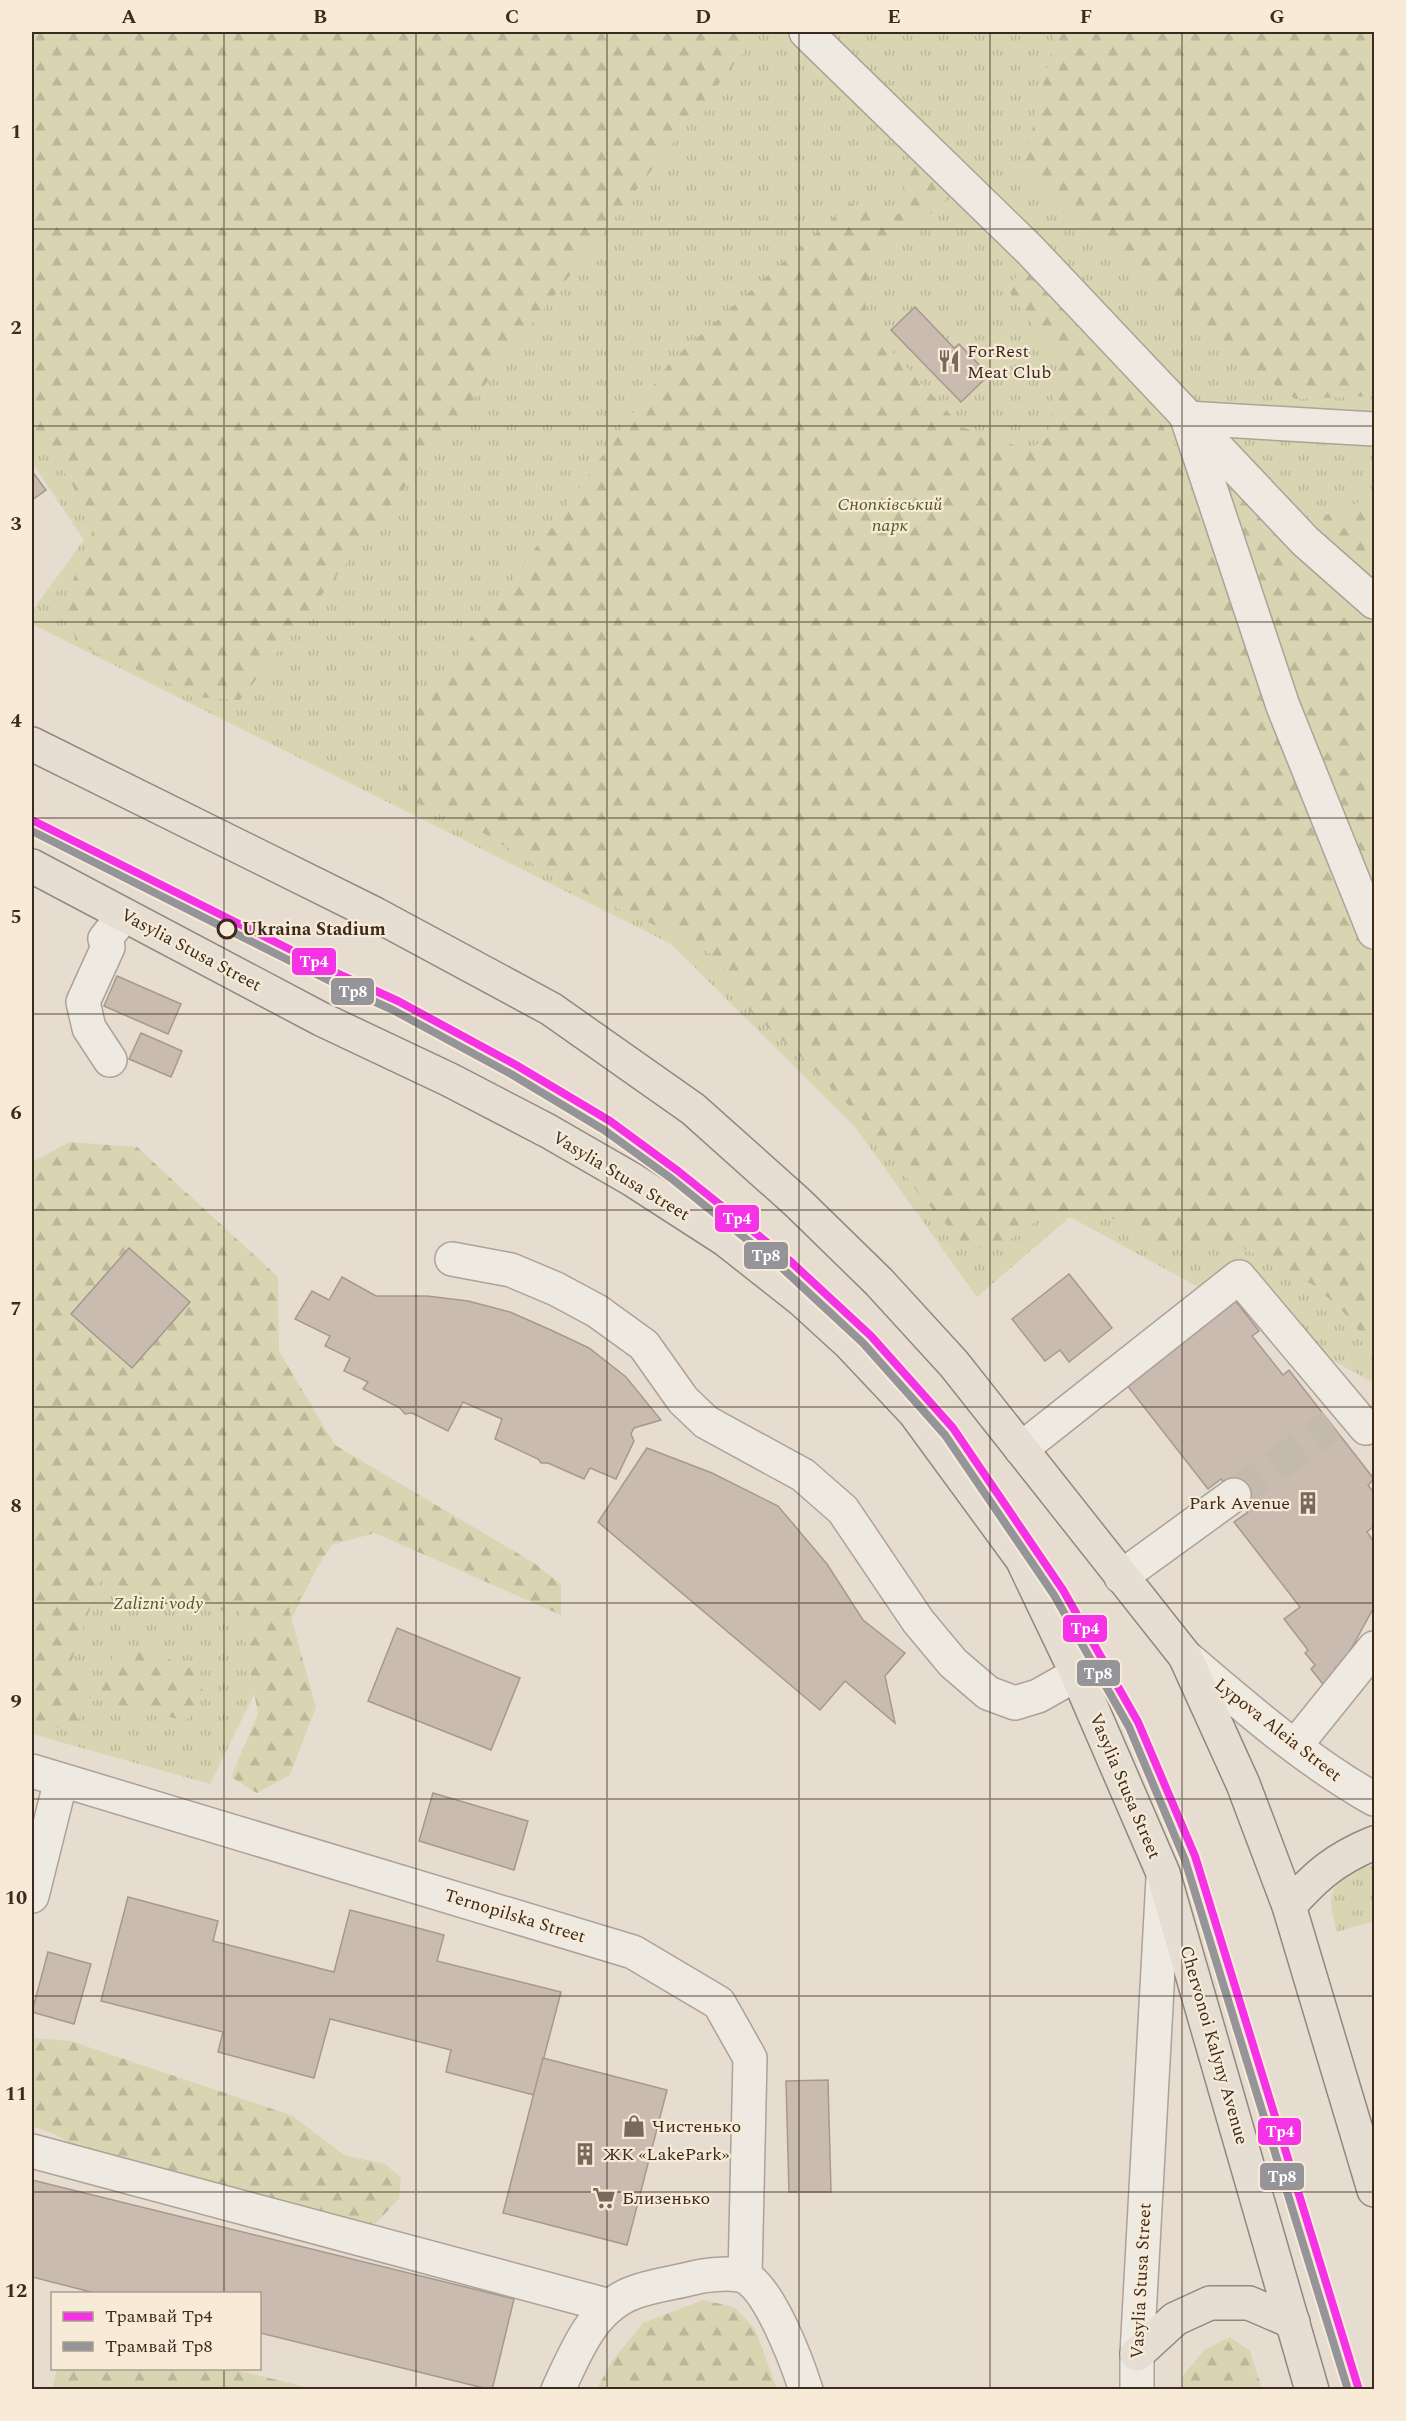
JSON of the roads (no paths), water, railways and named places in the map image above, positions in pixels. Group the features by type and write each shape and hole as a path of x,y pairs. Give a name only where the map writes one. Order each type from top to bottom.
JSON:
{"main road":[{"path":"32,744 375,915 551,1009 693,1109 797,1203 879,1282 954,1364 1185,1656 1243,1784 1289,1906 1374,2190"},
{"name":"Vasylia Stusa Street","path":"32,866 321,1019 450,1080 548,1131 633,1180 726,1239 802,1300 849,1343 915,1413 1022,1559 1077,1674 1163,1873"},
{"path":"1289,1906 1313,1879 1347,1854 1374,1843"},
{"name":"Chervonoi Kalyny Avenue","path":"1163,1873 1312,2390"},
{"path":"1137,2355 1175,2319 1210,2303 1249,2303 1293,2322"}],"street":[{"path":"806,32 1030,250 1305,541 1374,602"},
{"path":"1187,418 1374,429"},
{"path":"1187,418 1282,706 1374,932"},
{"path":"110,1060 89,1028 83,1002 108,947 105,939 124,915"},
{"path":"452,1259 511,1270 556,1289 597,1311 644,1345 683,1400 706,1422 803,1475 843,1510 918,1621 953,1663 988,1693 1015,1703 1038,1696 1077,1674"},
{"path":"1021,1449 1239,1277 1350,1421"},
{"path":"1121,1577 1234,1495"},
{"path":"1294,1746 1374,1648"},
{"name":"Lypova Aleia Street","path":"1185,1656 1272,1730 1353,1787 1374,1799"},
{"path":"32,1896 46,1776"},
{"name":"Ternopilska Street","path":"46,1776 633,1952 719,2003 750,2058 745,2276"},
{"name":"Vasylia Stusa Street","path":"1137,2390 1163,1873"},
{"path":"32,2151 610,2306"},
{"path":"558,2390 586,2331 610,2306 634,2292 707,2275 745,2276 761,2290 797,2361 807,2390"}],"tunnel":[{"path":"1234,1495 1332,1425"}],"tram line":[{"name":"Тр4","path":"32,820 343,976 398,1001 516,1065 610,1121 678,1171 789,1260 871,1336 953,1428 1063,1590 1138,1722 1195,1856 1359,2390"},
{"name":"Тр8","path":"32,831 338,985 393,1010 511,1074 604,1130 672,1179 782,1268 863,1343 945,1435 1054,1595 1129,1727 1185,1860 1348,2390"}],"place":[{"name":"ForRest Meat Club","path":"949,361"},
{"name":"Ukraina Stadium","path":"227,929"},
{"name":"Park Avenue","path":"1308,1503"},
{"name":"Чистенько","path":"634,2126"},
{"name":"ЖК «LakePark»","path":"585,2154"},
{"name":"Близенько","path":"604,2198"}],"park label":[{"name":"Снопківський парк","path":"890,514"},
{"name":"Zalizni vody","path":"158,1603"}]}
